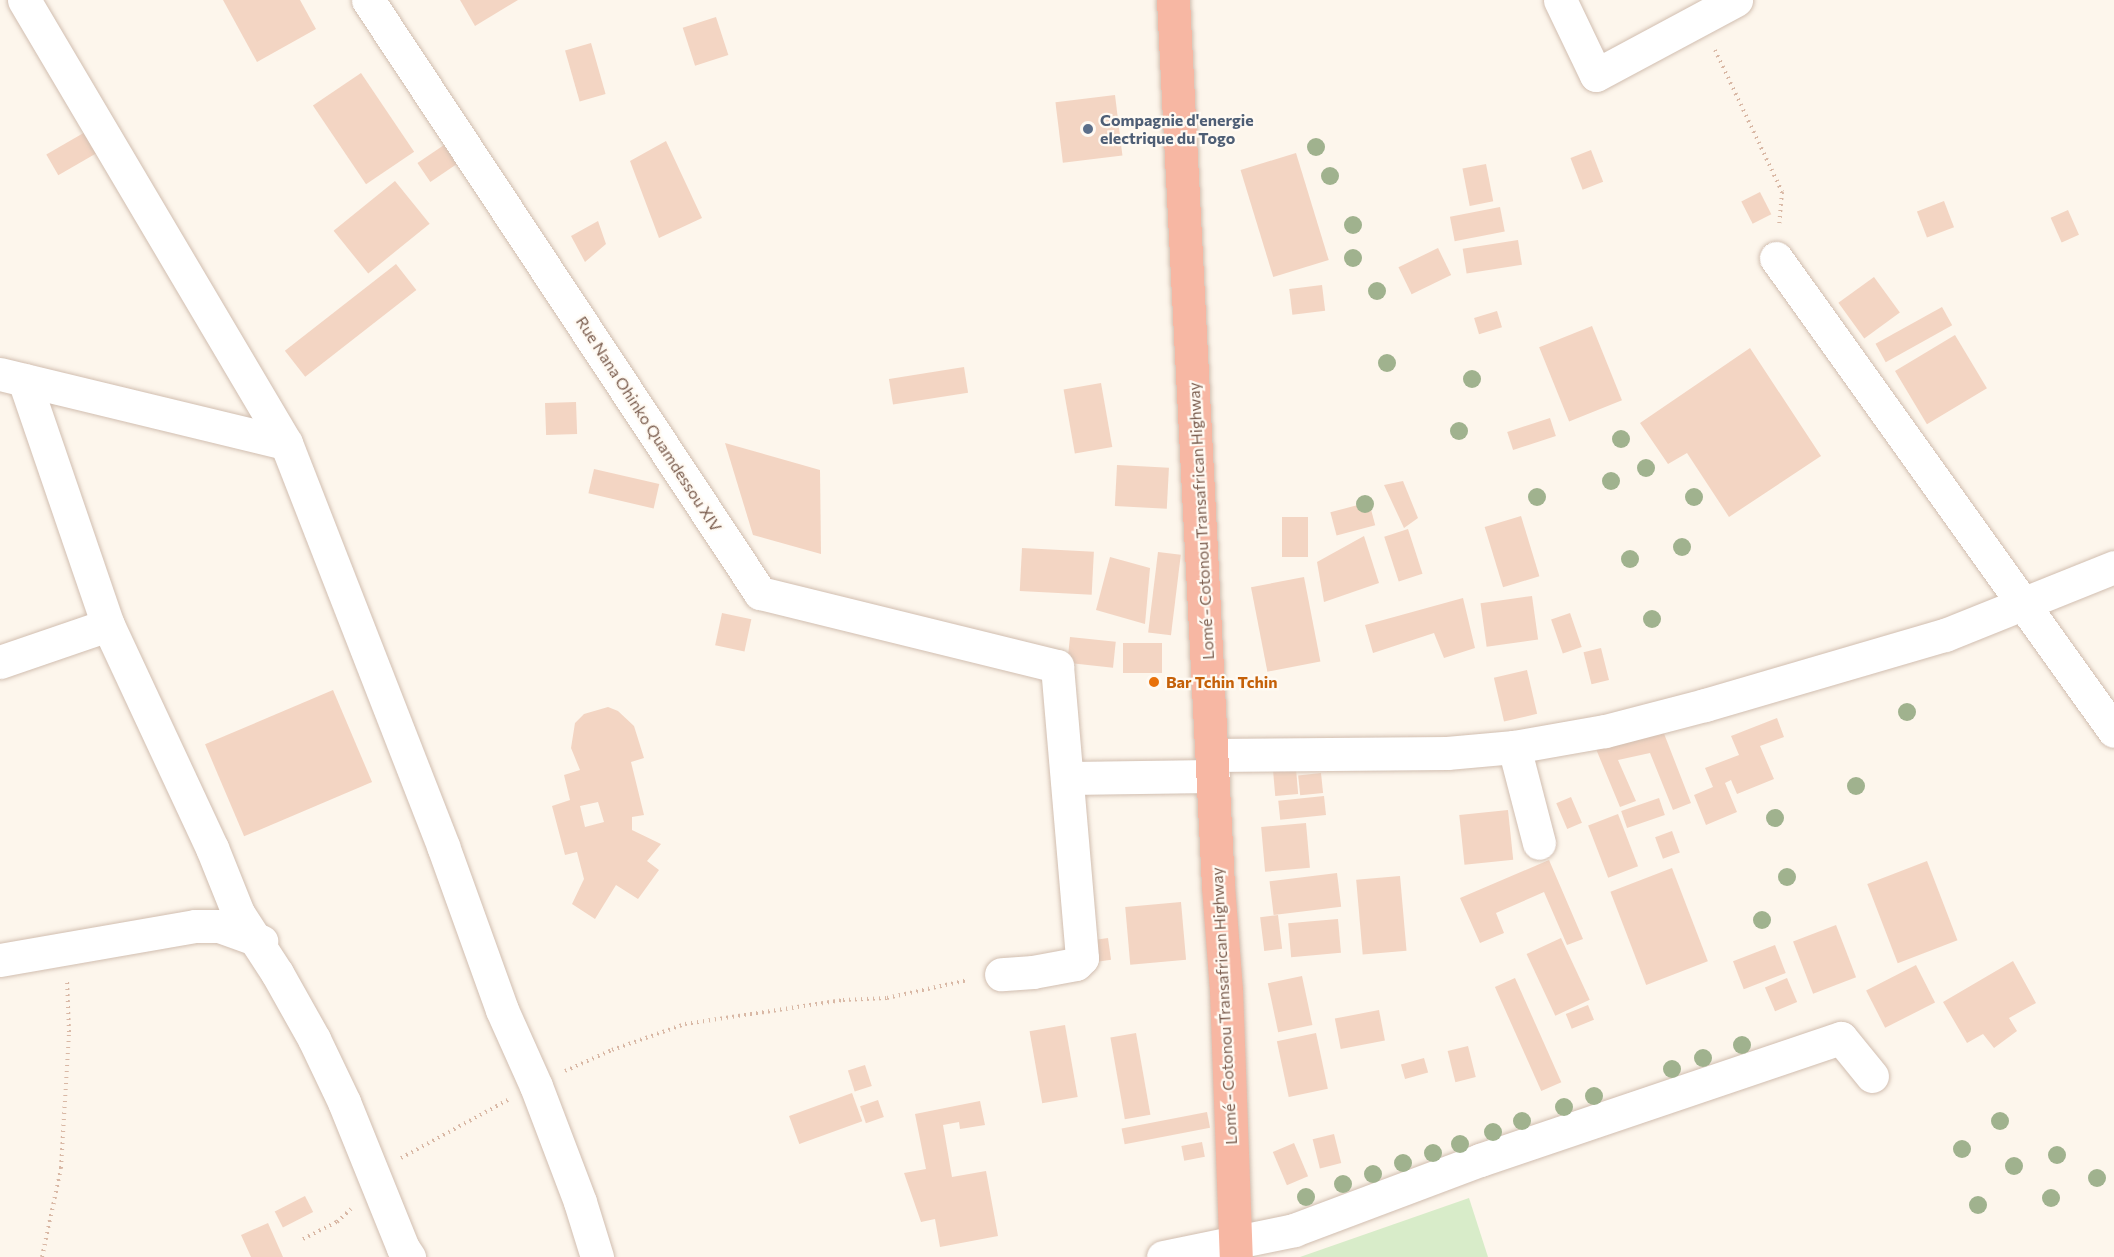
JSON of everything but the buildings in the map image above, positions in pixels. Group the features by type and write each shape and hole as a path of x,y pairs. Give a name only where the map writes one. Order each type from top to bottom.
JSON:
{"highway":[{"name":"Lomé - Cotonou Transafrican Highway","path":"1173,0 1226,990 1236,1249"}],"street":[{"path":"24,0 286,443 443,846 502,1010 536,1086 580,1202 597,1257"},
{"name":"Rue Nana Ohinko Quamdessou XIV","path":"368,0 760,592 1057,666 1068,778"},
{"path":"1560,0 1596,75 1736,0"},
{"path":"1776,258 2026,604 2114,731"},
{"path":"12,377 286,443"},
{"path":"12,377 108,625 212,848 238,913 277,973 314,1039 403,1248 410,1257"},
{"path":"1001,974 1033,972 1076,964 1082,958 1068,778 1213,765 1514,747 1605,731 1706,705 1945,635 2114,567"},
{"path":"0,662 108,625"},
{"path":"1514,747 1539,843"},
{"path":"195,926 213,900 221,873 212,848"},
{"path":"0,960 195,926 219,926 249,936 266,944 264,955"},
{"path":"1163,1257 1236,1249 1294,1230 1490,1156 1841,1038 1872,1076"}],"path":[{"path":"1700,19 1782,192 1776,258"},
{"path":"42,1257 61,1168 69,1032 65,947"},
{"path":"303,1239 346,1215 376,1183 372,1173 536,1086 612,1050 685,1024 843,1000 887,998 1001,974"}],"green space":[{"path":"1469,1198 1488,1257 1300,1257"}],"place":[{"name":"Compagnie d'energie electrique du Togo","path":"1088,129"},
{"name":"Bar Tchin Tchin","path":"1154,682"}]}
